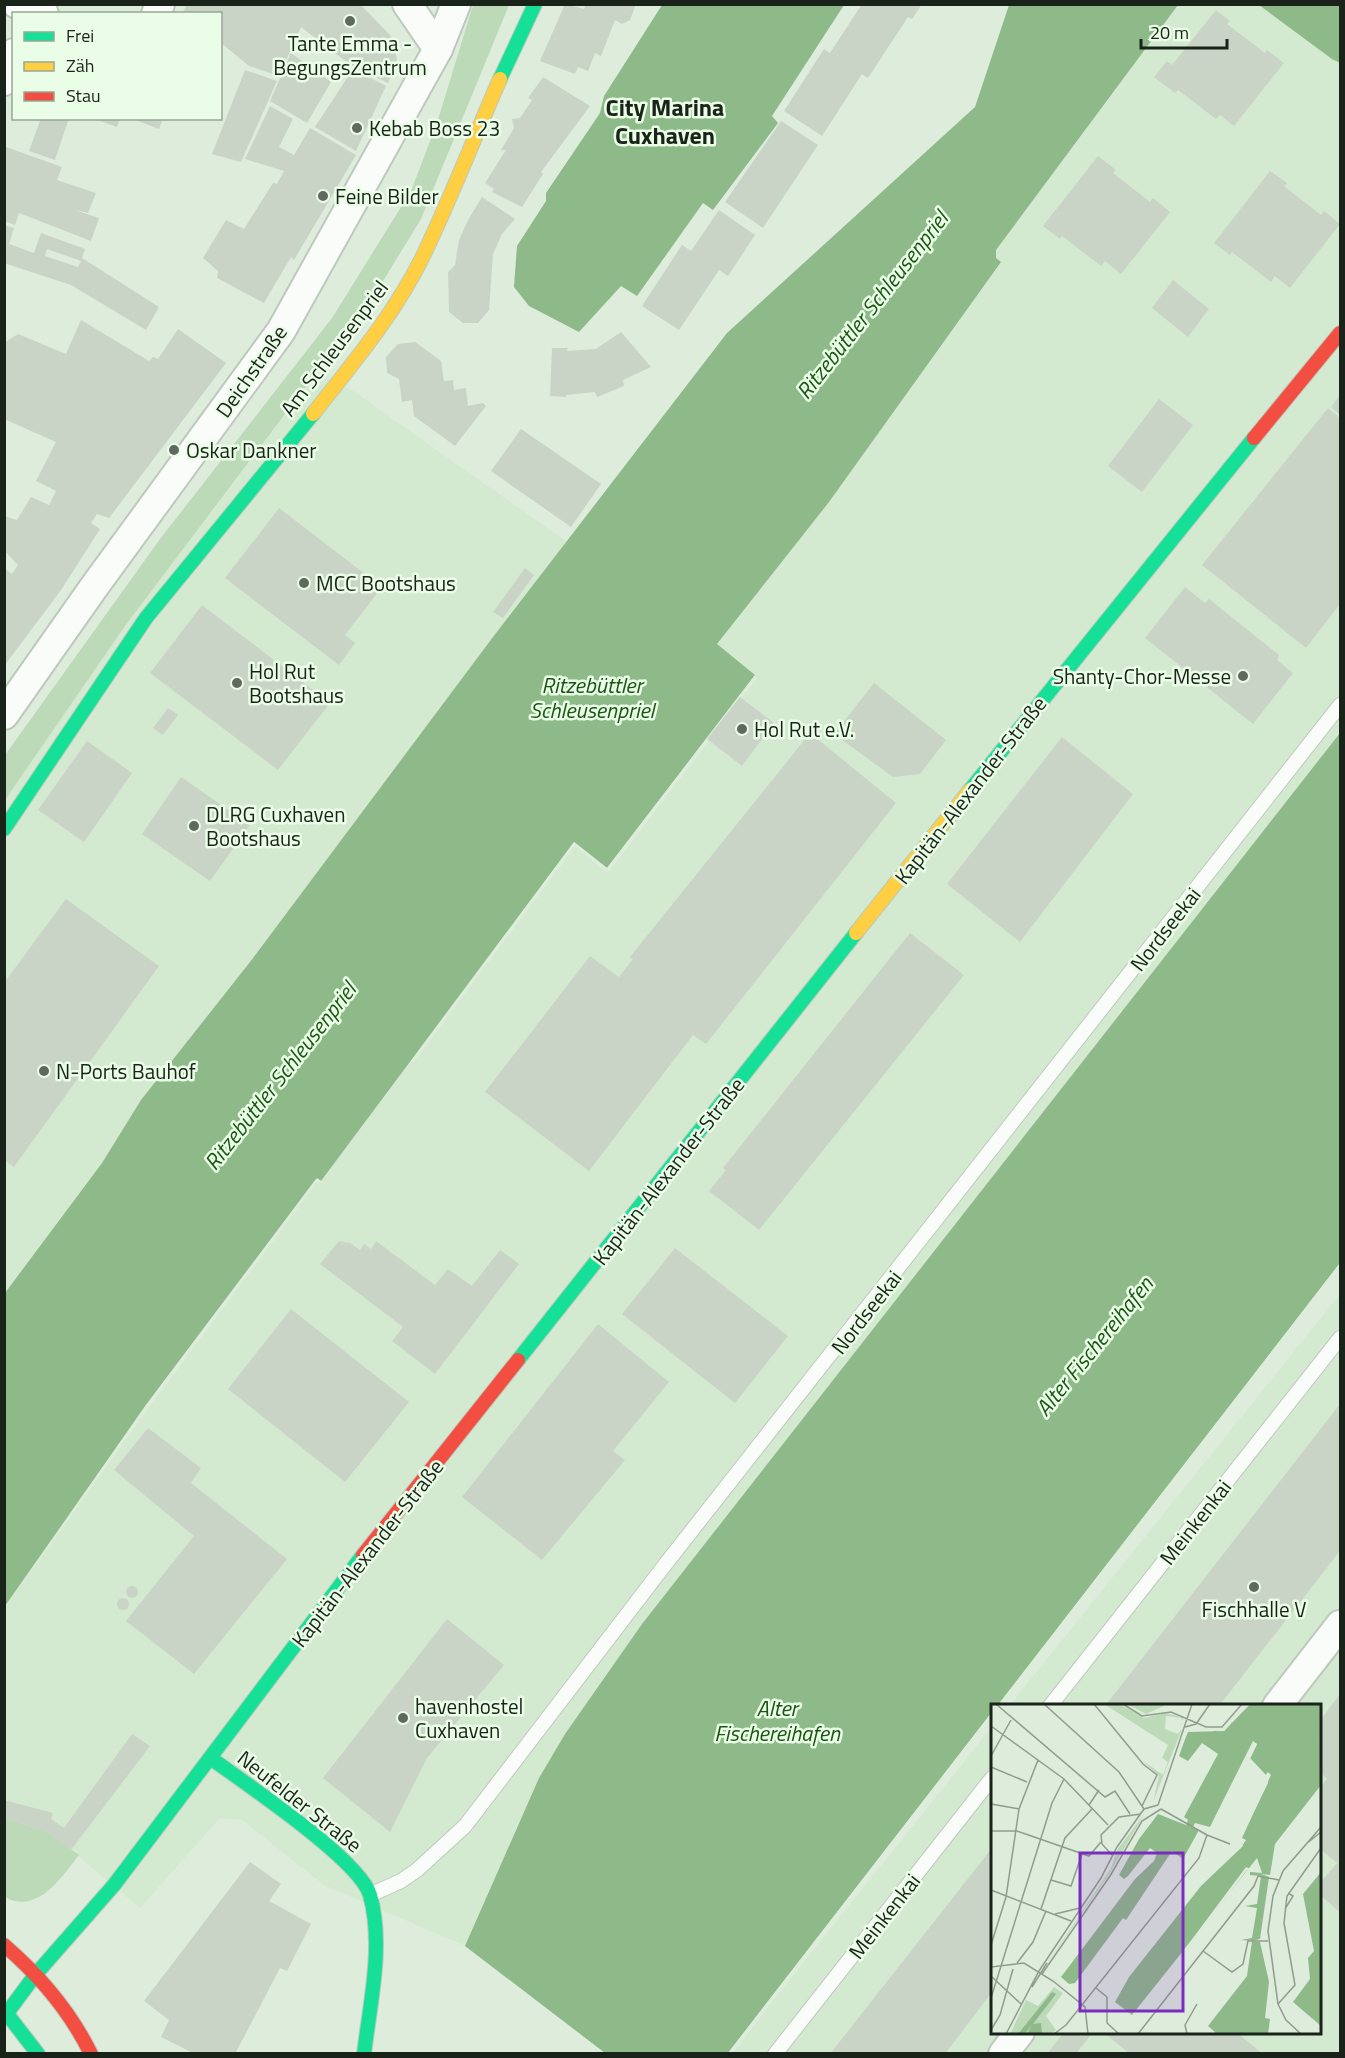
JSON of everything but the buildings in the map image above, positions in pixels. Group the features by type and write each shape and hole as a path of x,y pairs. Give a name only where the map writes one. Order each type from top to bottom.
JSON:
{"street":[{"path":"407,4 438,49"},
{"name":"Deichstraße","path":"5,713 281,331 438,49 456,4"},
{"name":"Am Schleusenpriel","path":"4,829 146,618 262,478 398,302 423,257 514,45 535,4"},
{"path":"4,81 12,59"},
{"name":"Kapitän-Alexander-Straße","path":"5,2013 114,1885 212,1759 390,1520 1092,634 1341,333"},
{"path":"1279,1704 1341,1625"},
{"name":"Neufelder Straße","path":"212,1759 345,1859 364,1881 370,1895 376,1946 364,2054"},
{"path":"4,1945 36,1974 67,2014 91,2054"},
{"path":"5,2013 38,2054"},
{"path":"1003,2054 1018,2034"}],"lane":[{"name":"Nordseekai","path":"370,1895 409,1875 465,1826 664,1566 1341,705"},
{"name":"Meinkenkai","path":"1052,1704 1341,1338"},
{"name":"Meinkenkai","path":"775,2054 991,1781"}],"shaded area":[{"path":"473,5 509,5 421,219 372,299 125,626 5,800 5,755 160,539 332,318 411,191 437,123"},
{"path":"1178,5 1259,5 1340,63 1340,733 642,1624 565,1734 539,1778 465,1946 324,1885 242,1820 220,1818 140,1908 71,1850 5,1818 5,1606 146,1405 317,1178 321,1181 574,842 607,868 754,675 717,645 829,502 1001,262 996,258 996,250"},
{"path":"317,373 352,390 567,542 250,962 141,1100 102,1163 5,1293 5,800 125,626"},
{"path":"1340,1294 1340,2053 730,2054 991,1728 991,2034 1321,2034 1321,1704 1011,1704"},
{"path":"5,1818 45,1831 79,1855 56,1883 38,1898 17,1901 5,1897"}],"water":[{"path":"662,5 844,5 772,116 778,123 713,210 703,203 637,296 621,286 579,332 529,306 514,287 517,246 546,201 546,193 600,113 604,96"},
{"name":"Ritzebüttler Schleusenpriel","path":"1009,5 1178,5 996,250 996,258 1001,262 829,502 717,644 755,675 607,868 574,842 321,1181 316,1179 146,1405 5,1606 5,1293 102,1163 141,1100 250,962 493,637 727,333 975,107"},
{"path":"1259,5 1340,5 1340,63 1332,59"},
{"name":"Alter Fischereihafen","path":"1340,733 1340,1263 999,1704 991,1704 991,1713 728,2053 605,2053 465,1946 539,1778 565,1734 642,1624"}],"pier":[{"path":"755,675 757,678 609,871 605,871 575,846 413,1063 411,1061 574,842 607,868"},
{"path":"317,1178 324,1183 317,1182 149,1407 4,1609 146,1405"},
{"path":"1340,1263 1340,1268 1003,1704 999,1704"},
{"path":"991,1713 991,1718 732,2054 728,2053"}],"traffic: fast":[{"path":"500,79 535,4"},
{"path":"4,829 146,618 313,414"},
{"path":"970,790 1254,438"},
{"path":"518,1360 856,933"},
{"path":"7,2013 36,1974 114,1885 363,1555"},
{"path":"212,1759 325,1843 362,1880 370,1895 374,1914 376,1954 364,2054"},
{"path":"4,2010 38,2054"}],"traffic: slow":[{"path":"313,414 372,338 412,277 443,212 500,79"},
{"path":"856,933 970,790"}],"traffic: jam":[{"path":"1254,438 1340,333"},
{"path":"363,1555 518,1360"},
{"path":"4,1945 53,1995 74,2023 91,2054"}],"place":[{"name":"Tante Emma - BegungsZentrum","path":"350,21"},
{"name":"Kebab Boss 23","path":"357,128"},
{"name":"Feine Bilder","path":"323,196"},
{"name":"Oskar Dankner","path":"174,450"},
{"name":"MCC Bootshaus","path":"304,583"},
{"name":"Shanty-Chor-Messe","path":"1243,676"},
{"name":"Hol Rut Bootshaus","path":"237,683"},
{"name":"Hol Rut e.V.","path":"742,729"},
{"name":"DLRG Cuxhaven Bootshaus","path":"194,826"},
{"name":"N-Ports Bauhof","path":"44,1071"},
{"name":"Fischhalle V","path":"1254,1587"},
{"name":"havenhostel Cuxhaven","path":"403,1718"}],"district":[{"name":"City Marina Cuxhaven","path":"665,121"}]}
